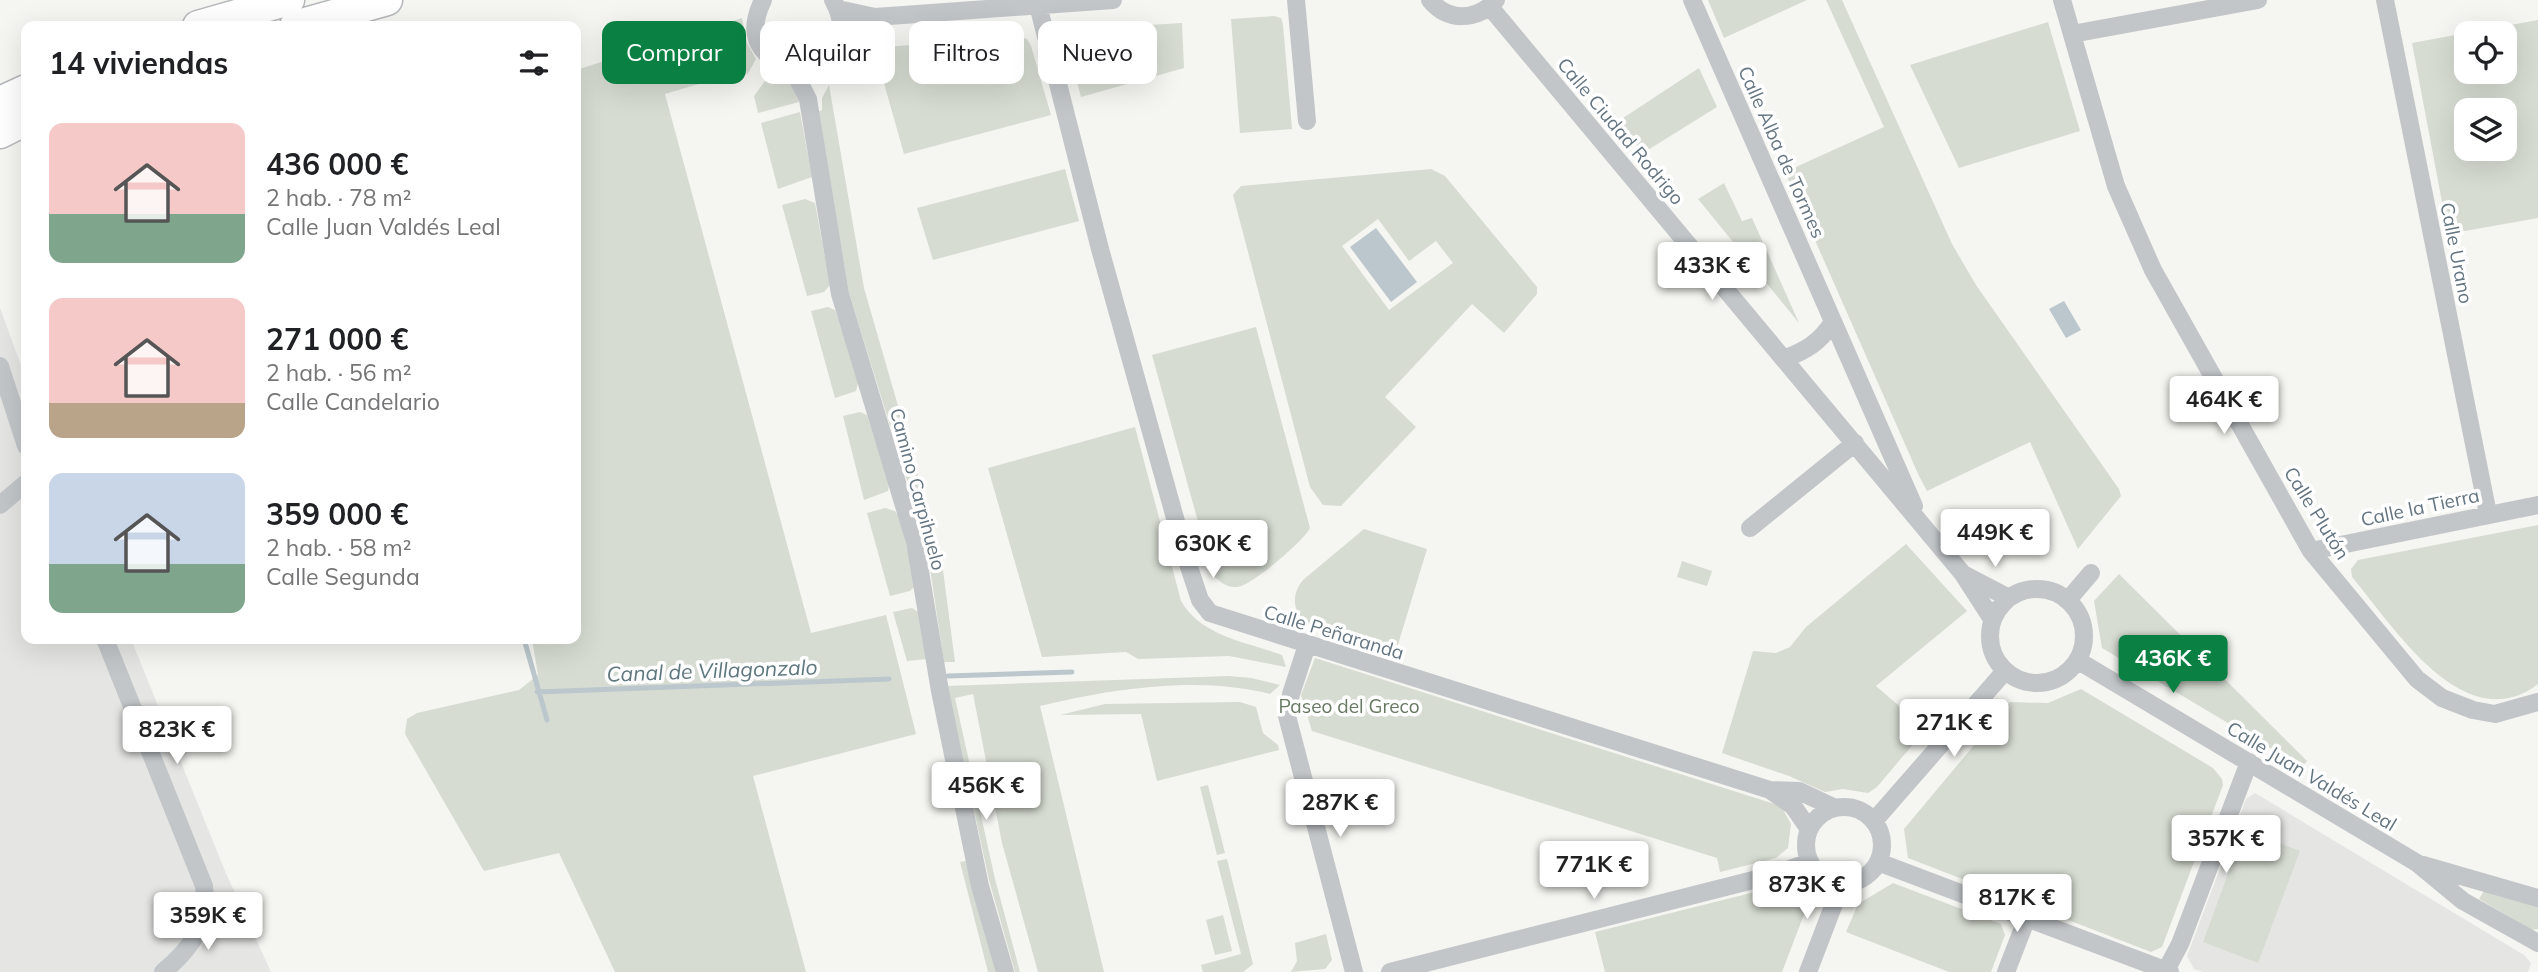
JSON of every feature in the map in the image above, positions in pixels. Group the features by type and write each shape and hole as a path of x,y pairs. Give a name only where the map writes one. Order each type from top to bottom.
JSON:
{"highway":[{"path":"216,21 289,0"},
{"path":"313,21 387,0"}],"street":[{"path":"760,40 756,26 763,0"},
{"path":"835,5 875,17 1113,0"},
{"path":"1296,0 1307,121"},
{"path":"1430,0 1437,8 1456,16 1473,15 1493,3"},
{"name":"Calle Alba de Tormes","path":"1692,0 1920,522"},
{"name":"Calle Plutón","path":"2062,0 2116,186 2153,270 2311,551 2417,679 2442,698 2473,710 2495,714 2538,702"},
{"path":"2072,34 2258,0"},
{"name":"Calle Urano","path":"2385,0 2488,514"},
{"name":"Calle Ciudad Rodrigo","path":"1493,3 1963,574 1992,619"},
{"name":"Calle Peñaranda","path":"1038,5 1104,262 1200,600 1210,613 1770,790 1799,791 1835,808"},
{"path":"867,21 875,17"},
{"name":"Camino Carpihuelo","path":"800,84 808,99 840,294 915,542 940,691 980,886 1005,972"},
{"name":"Camino Carpihuelo","path":"808,99 812,84"},
{"path":"1784,359 1808,349 1821,339 1833,322"},
{"path":"0,366 21,431"},
{"path":"1750,528 1855,443"},
{"path":"0,505 21,487"},
{"name":"Calle la Tierra","path":"2311,551 2538,505"},
{"path":"2068,600 2091,573"},
{"name":"Calle Ciudad Rodrigo","path":"1963,574 2009,598"},
{"path":"2028,589 2050,590 2068,600 2081,618 2084,640 2077,660 2063,675 2044,683 2024,681 2006,671 1991,648 1992,619 2009,598 2028,589"},
{"path":"107,644 199,869 206,905 198,932 183,955 163,972"},
{"path":"1307,645 1291,694 1287,716 1354,972"},
{"name":"Calle Juan Valdés Leal","path":"2077,660 2417,863 2463,901 2538,943"},
{"path":"1874,821 2006,671"},
{"path":"1878,862 2167,971 2249,762"},
{"name":"Calle Peñaranda","path":"1770,790 1793,806 1809,829"},
{"path":"1835,808 1856,809 1874,821 1881,834 1882,848 1878,862 1869,874 1856,881 1842,883 1828,880 1809,862 1805,846 1809,829 1819,816 1835,808"},
{"path":"1390,972 1777,874 1809,862"},
{"name":"Calle Juan Valdés Leal","path":"2417,863 2538,898"},
{"path":"1808,972 1842,883"},
{"path":"2006,972 2027,918"}],"shaded area":[{"path":"1376,228 1417,282 1391,302 1350,247"},
{"path":"2064,301 2081,330 2066,338 2049,309"},
{"path":"0,308 21,365 21,644 133,644 225,871 271,972 0,972"},
{"path":"2255,793 2524,955 2531,963 2528,972 2203,972 2194,969 2187,956 2246,799"}],"green space":[{"path":"1708,0 1807,0 1724,38"},
{"path":"1826,0 1842,0 1952,244 1976,285 2119,489 2121,496 2078,549 2030,442 1927,491 1919,476 1785,172 1884,127"},
{"path":"1274,16 1281,18 1283,25 1292,129 1240,133 1231,19"},
{"path":"2538,20 2538,218 2448,234 2412,43 2454,35 2454,84 2517,84 2517,24"},
{"path":"2048,22 2080,131 1959,168 1910,65"},
{"path":"1182,23 1184,68 1157,76 1157,25"},
{"path":"746,38 756,59 747,75 746,71"},
{"path":"1024,38 1027,39 1038,70 1038,84 1042,84 1051,115 904,154 884,84 895,84 895,46 909,45 909,84 1024,84"},
{"path":"602,62 602,84 699,84 665,94 811,633 886,615 916,734 753,776 806,972 615,972 559,853 484,871 405,734 407,719 417,713 519,690 538,675 533,644 581,644 581,68"},
{"path":"1699,68 1717,107 1643,153 1617,122"},
{"path":"763,84 792,84 799,102 758,113 754,96"},
{"path":"1078,84 1127,84 1081,97"},
{"path":"829,85 864,288 941,555 955,662 944,662 928,555 918,516 849,293 818,112 822,110 822,98"},
{"path":"800,112 812,177 778,189 761,123"},
{"path":"1065,169 1079,221 933,260 917,208"},
{"path":"1431,169 1445,176 1537,287 1537,294 1504,333 1472,304 1385,397 1416,427 1341,506 1323,505 1310,487 1233,195 1241,186","holes":["1378,219 1409,261 1436,241 1453,263 1389,310 1342,246"]},
{"path":"1724,183 1742,221 1752,218 1799,323 1698,199"},
{"path":"805,199 815,203 830,285 824,292 807,296 782,205"},
{"path":"828,307 835,310 859,379 856,391 835,398 811,311"},
{"path":"1256,327 1310,528 1298,543 1265,571 1244,585 1233,587 1213,576 1152,355"},
{"path":"860,412 867,415 889,484 888,491 864,500 843,416"},
{"path":"1135,427 1181,601 1190,613 1212,630 1282,655 1286,667 1229,656 1138,659 1126,652 1042,657 988,468"},
{"path":"885,508 895,511 900,519 916,585 910,591 890,596 867,513"},
{"path":"2538,525 2538,684 2510,698 2483,698 2457,688 2432,670 2409,647 2352,577 2351,569 2358,560"},
{"path":"1364,529 1427,549 1396,651 1308,623 1296,609 1296,591 1303,580"},
{"path":"1906,544 1967,611 1876,686 1926,729 1877,787 1868,793 1843,789 1825,792 1789,776 1722,753 1753,651 1776,653 1790,647 1806,627"},
{"path":"1682,561 1712,571 1707,586 1677,577"},
{"path":"2119,574 2307,761 2302,767 2102,648 2094,601"},
{"path":"912,608 920,613 927,659 907,661 893,612"},
{"name":"Paseo del Greco","path":"1315,658 1781,806 1791,824 1788,848 1776,858 1720,872 1717,858 1312,731 1301,695"},
{"path":"1229,676 1280,685 1270,694 1214,685 1155,687 1095,694 1040,706 1104,972 1038,972 1002,843 973,694 955,698 995,879 1020,972 1015,972 989,880 947,686"},
{"path":"2081,689 2213,768 2222,779 2223,785 2162,947 2151,952 1908,858 1904,829 2010,702 2048,703"},
{"path":"1240,702 1256,707 1263,733 1278,745 1279,750 1157,781 1141,714 1060,715 1105,704"},
{"path":"1208,785 1225,853 1217,855 1200,787"},
{"path":"2244,830 2300,851 2258,963 2203,942"},
{"path":"1227,859 1253,964 1243,972 1203,972 1201,965 1241,954 1217,861"},
{"path":"966,861 998,972 988,972 960,862"},
{"path":"1799,881 1811,896 1782,972 1605,972 1595,932"},
{"path":"1893,883 2001,924 2005,935 1991,972 1949,972 1846,932 1858,904"},
{"path":"2484,891 2538,906 2538,929 2532,930 2479,899"},
{"path":"1223,915 1232,951 1215,955 1206,920"},
{"path":"1326,934 1332,960 1325,969 1291,972 1297,961 1295,943"}],"waterway":[{"path":"525,644 547,720"},
{"name":"Canal de Villagonzalo","path":"948,676 1072,672"},
{"name":"Canal de Villagonzalo","path":"537,692 889,679"}]}
